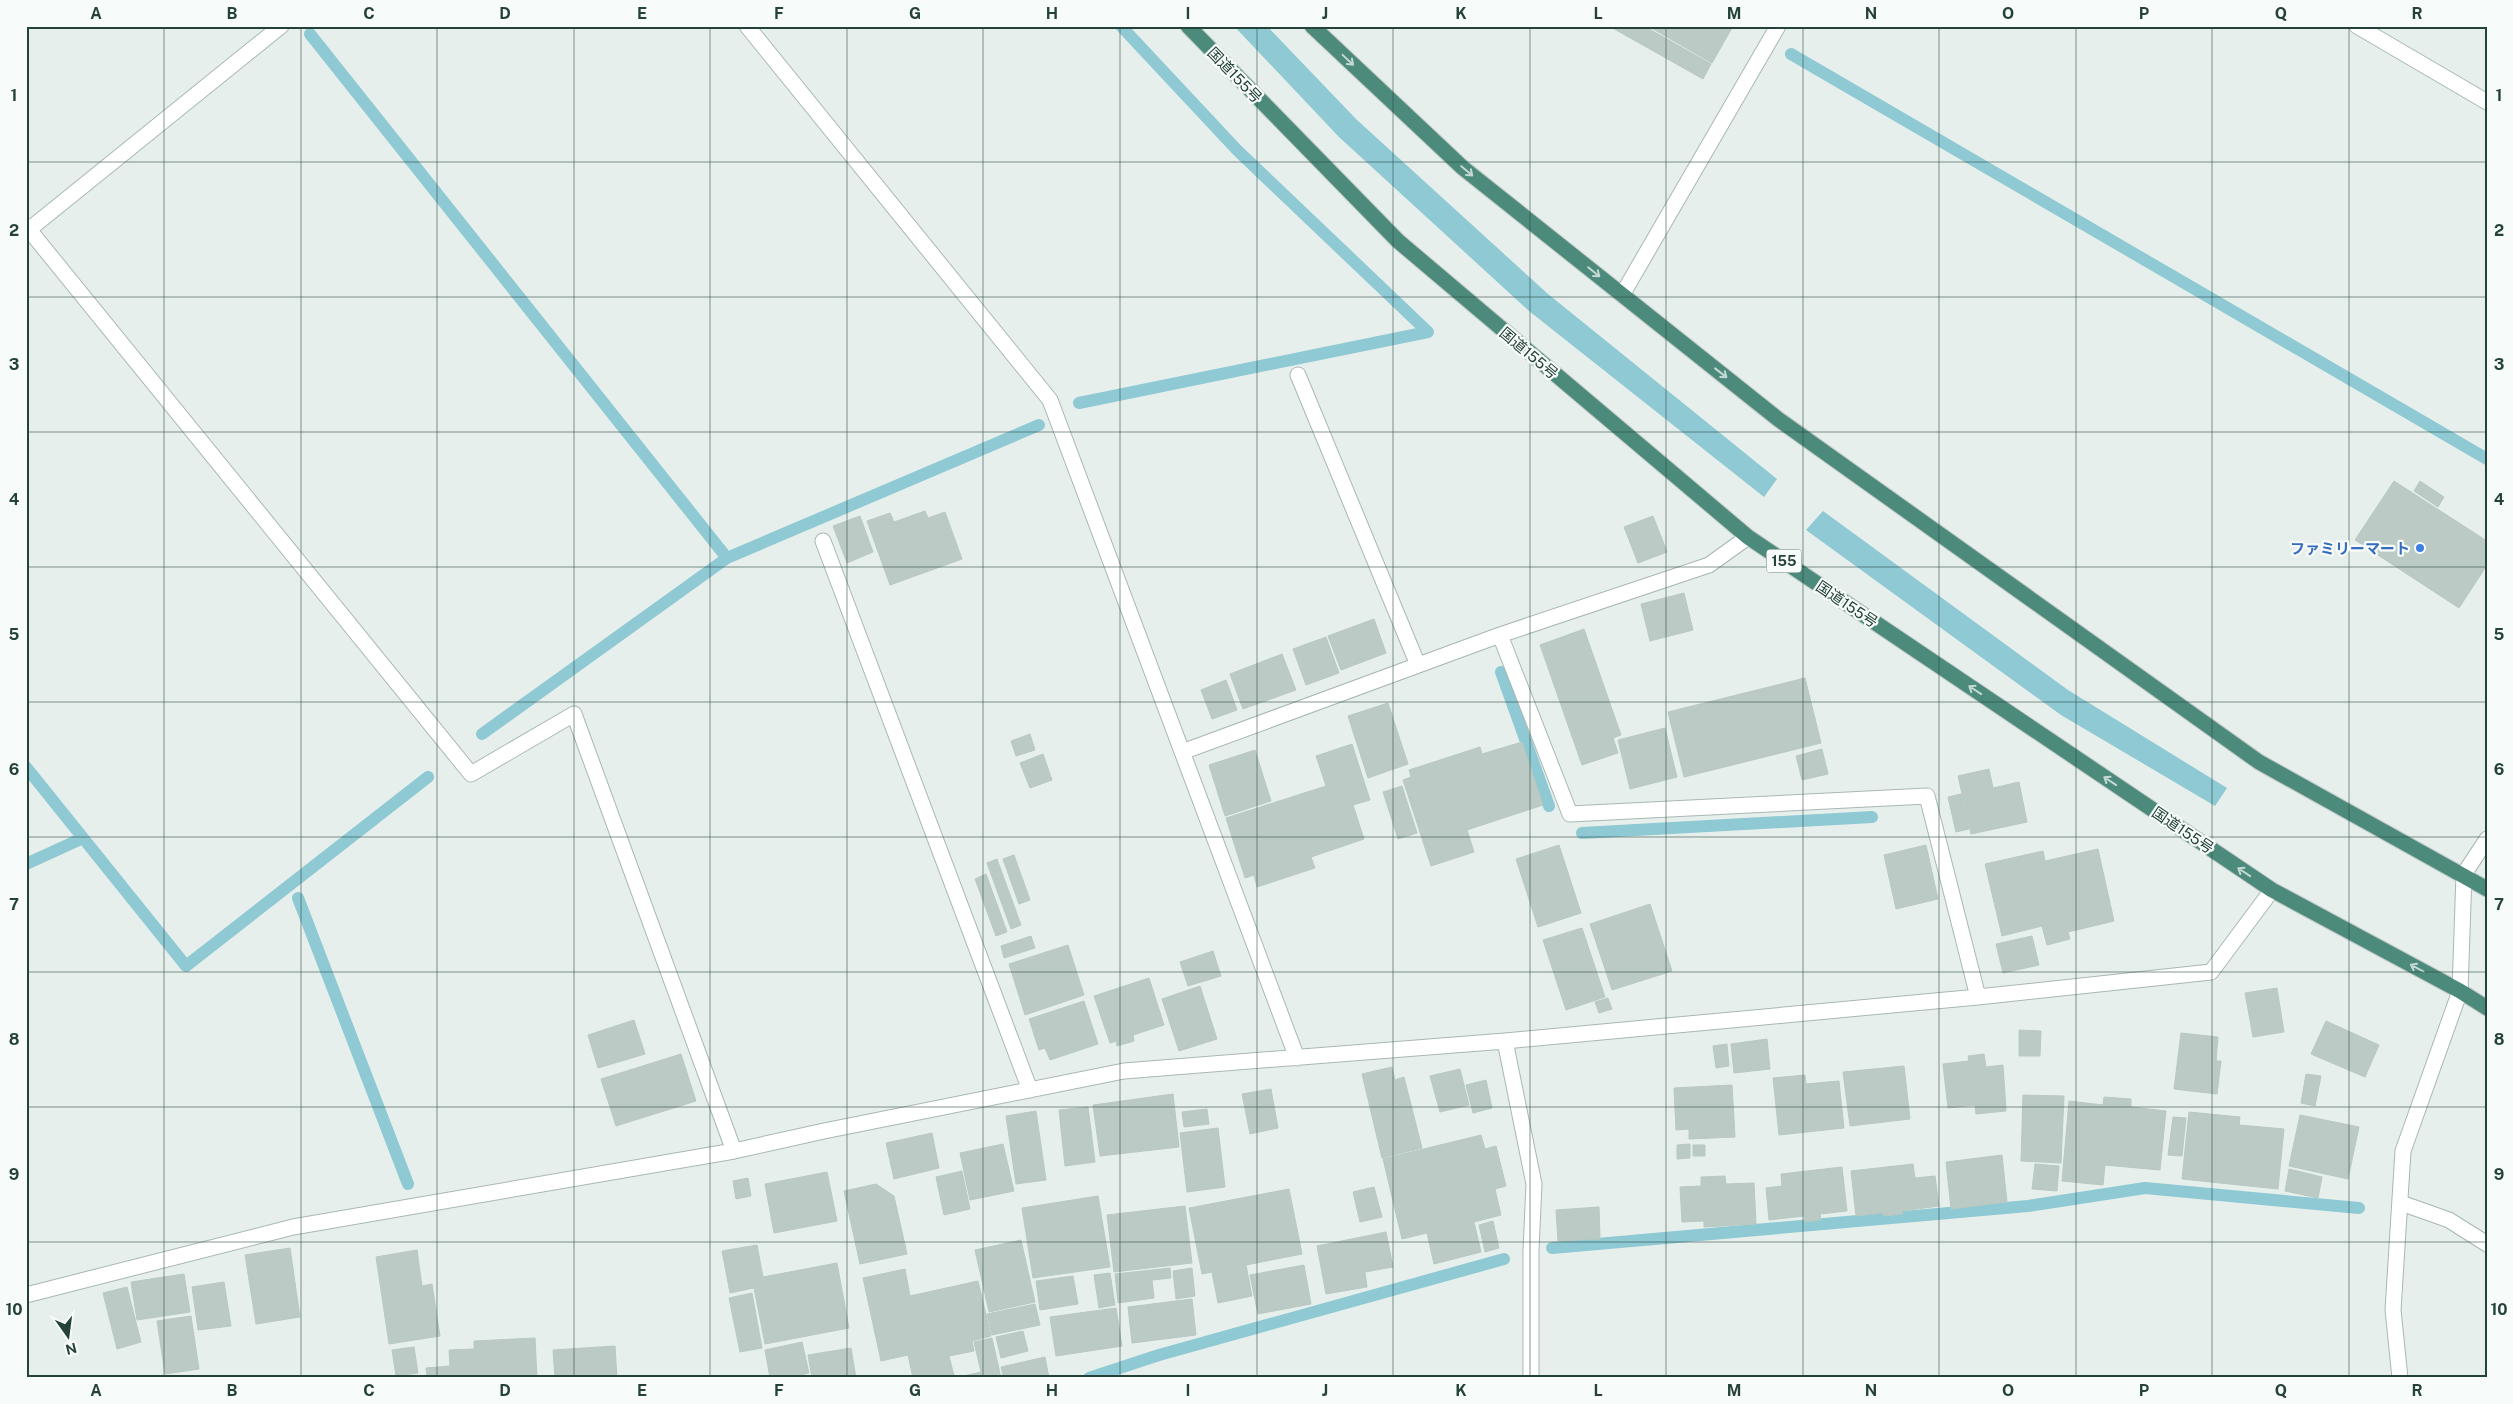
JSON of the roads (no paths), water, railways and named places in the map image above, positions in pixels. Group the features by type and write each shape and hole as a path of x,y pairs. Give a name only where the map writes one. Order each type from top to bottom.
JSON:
{"highway":[{"name":"国道155号","path":"1188,26 1398,242 1748,537 2272,890 2460,991 2487,1008"},
{"path":"1312,26 1463,168 1778,419 2259,762 2464,874 2487,889"}],"street":[{"path":"281,26 27,229 471,774 574,714 734,1151"},
{"path":"747,26 1050,400 1297,1058"},
{"path":"1622,295 1778,26"},
{"path":"2357,26 2487,102"},
{"path":"1298,375 1418,665"},
{"path":"1182,752 1500,635 1709,565 1748,537"},
{"path":"823,541 1030,1090"},
{"path":"1500,635 1570,814 1927,796 1978,997"},
{"path":"2400,1378 2393,1310 2403,1151 2460,991 2464,874 2487,839"},
{"path":"26,1295 293,1227 734,1151 1124,1071 1505,1041 1978,997 2211,972 2272,890"},
{"path":"1505,1041 1534,1184 1531,1260 1531,1378"},
{"path":"2401,1203 2449,1220 2487,1244"}],"water":[{"path":"1234,26 1267,26 1357,120 1548,294 1777,479 1764,497 1529,311 1339,137"},
{"path":"1823,511 2068,690 2227,788 2215,806 2061,715 1806,530"}],"waterway":[{"path":"1079,403 1428,332 1237,150 1121,26"},
{"path":"310,34 727,558"},
{"path":"1791,54 2487,459"},
{"path":"482,734 727,558 1039,425"},
{"path":"1501,672 1549,806"},
{"path":"26,767 186,966 428,777"},
{"path":"1582,833 1872,817"},
{"path":"26,864 83,838"},
{"path":"298,898 408,1184"},
{"path":"1552,1248 2028,1206 2145,1188 2359,1208"},
{"path":"1089,1378 1159,1355 1504,1259"}],"place":[{"name":"ファミリーマート","path":"2420,548"}]}
